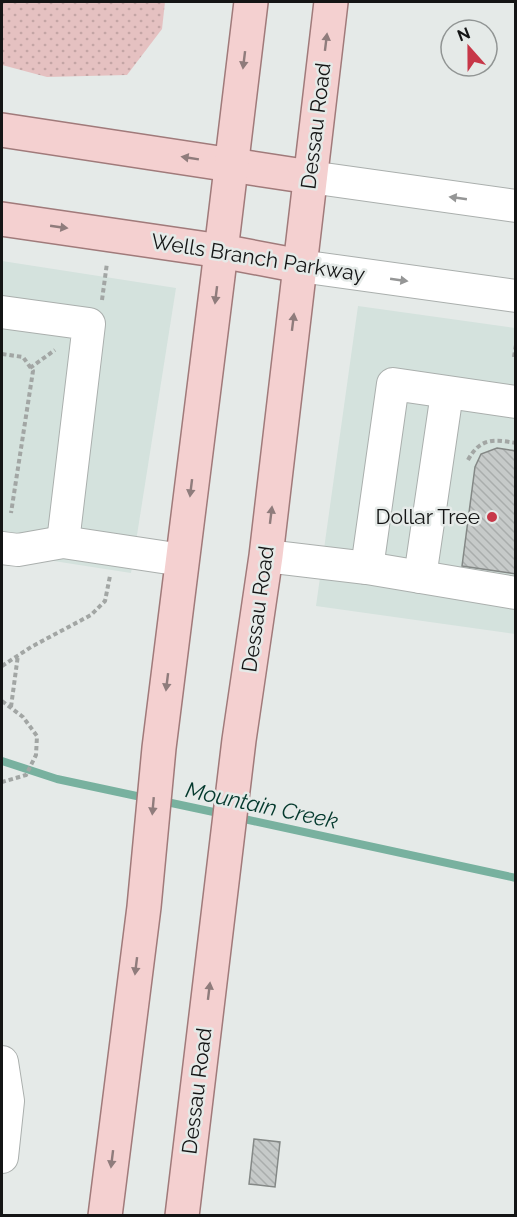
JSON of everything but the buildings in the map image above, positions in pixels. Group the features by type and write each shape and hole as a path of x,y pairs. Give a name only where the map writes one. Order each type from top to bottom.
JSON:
{"main road":[{"path":"105,1215 144,908 159,748 251,2"},
{"name":"Dessau Road","path":"182,1215 239,740 266,556 331,2"},
{"path":"2,130 310,177"},
{"name":"Wells Branch Parkway","path":"2,219 221,251 300,266"}],"street":[{"path":"310,177 516,206"},
{"name":"Wells Branch Parkway","path":"300,266 516,296"},
{"path":"2,312 89,324 63,542"},
{"path":"367,568 393,384 516,402"},
{"path":"420,577 447,393"},
{"path":"2,548 18,550 63,542 182,560"},
{"path":"266,556 367,568 516,593"},
{"path":"2,1062 9,1101 2,1157"}],"path":[{"path":"102,301 108,260"},
{"path":"514,357 516,345"},
{"path":"30,368 55,350"},
{"path":"2,354 23,357 33,371 11,513"},
{"path":"467,471 468,460 474,450 485,442 516,443"},
{"path":"2,666 31,647 91,615 105,601 111,572"},
{"path":"11,707 18,655"},
{"path":"2,701 23,717 37,736 36,755 26,775 2,782"}],"shaded area":[{"path":"2,2 165,2 162,29 127,75 47,77 2,65"},
{"path":"2,261 176,288 131,573 2,553"},
{"path":"358,306 515,328 515,634 316,606"}],"waterway":[{"name":"Mountain Creek","path":"2,761 57,779 146,798"},
{"name":"Mountain Creek","path":"162,801 223,814"},
{"name":"Mountain Creek","path":"235,817 516,878"}],"place":[{"name":"Dollar Tree","path":"492,517"}]}
